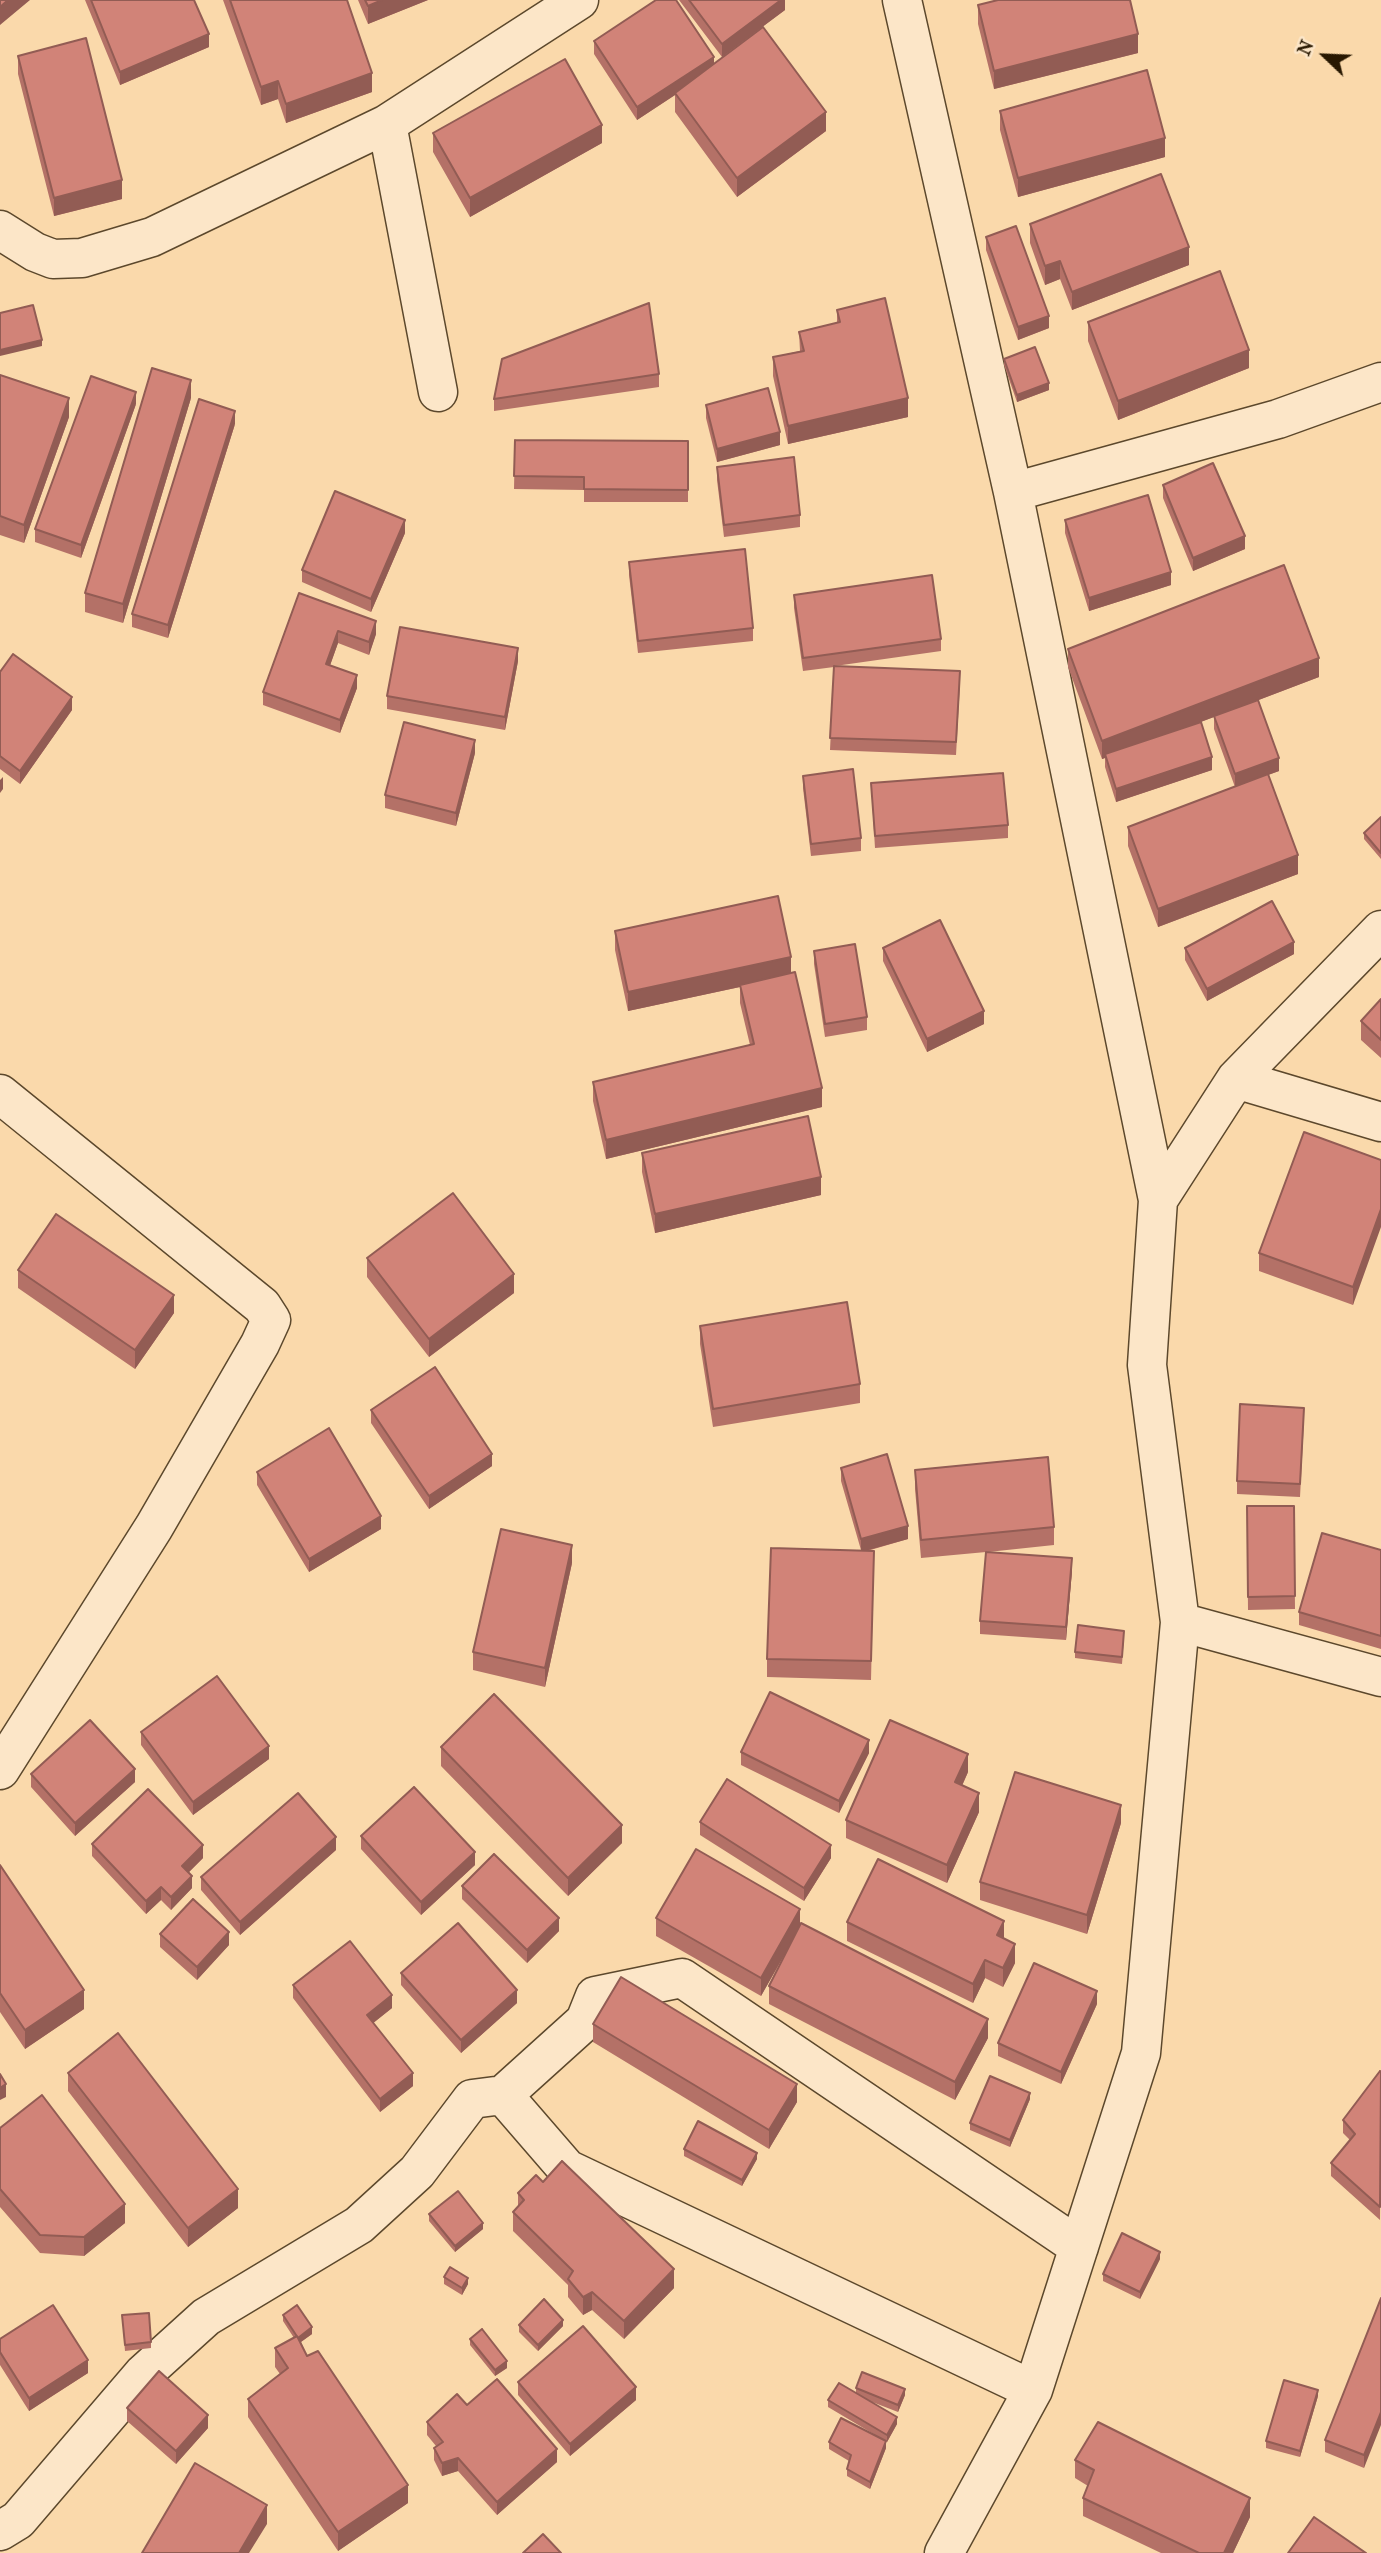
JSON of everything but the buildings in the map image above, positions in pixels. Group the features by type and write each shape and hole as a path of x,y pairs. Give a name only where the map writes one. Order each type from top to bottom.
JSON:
{"street":[{"path":"0,230 35,252 53,259 82,258 152,237 387,124 579,0"},
{"path":"902,0 1013,492 1158,1200 1147,1365 1180,1622 1141,2053 1033,2390 944,2553"},
{"path":"387,124 438,393"},
{"path":"1013,492 1278,419 1381,382"},
{"path":"1158,1200 1236,1079 1381,930"},
{"path":"1236,1079 1381,1122"},
{"path":"0,1094 262,1306 271,1320 260,1344 154,1527 0,1770"},
{"path":"1180,1622 1381,1677"},
{"path":"0,2531 18,2520 143,2374 206,2317 359,2225 417,2172 472,2099 503,2095 585,2021 595,1996 682,1978 1079,2247"},
{"path":"503,2095 567,2169 1033,2390"}]}
